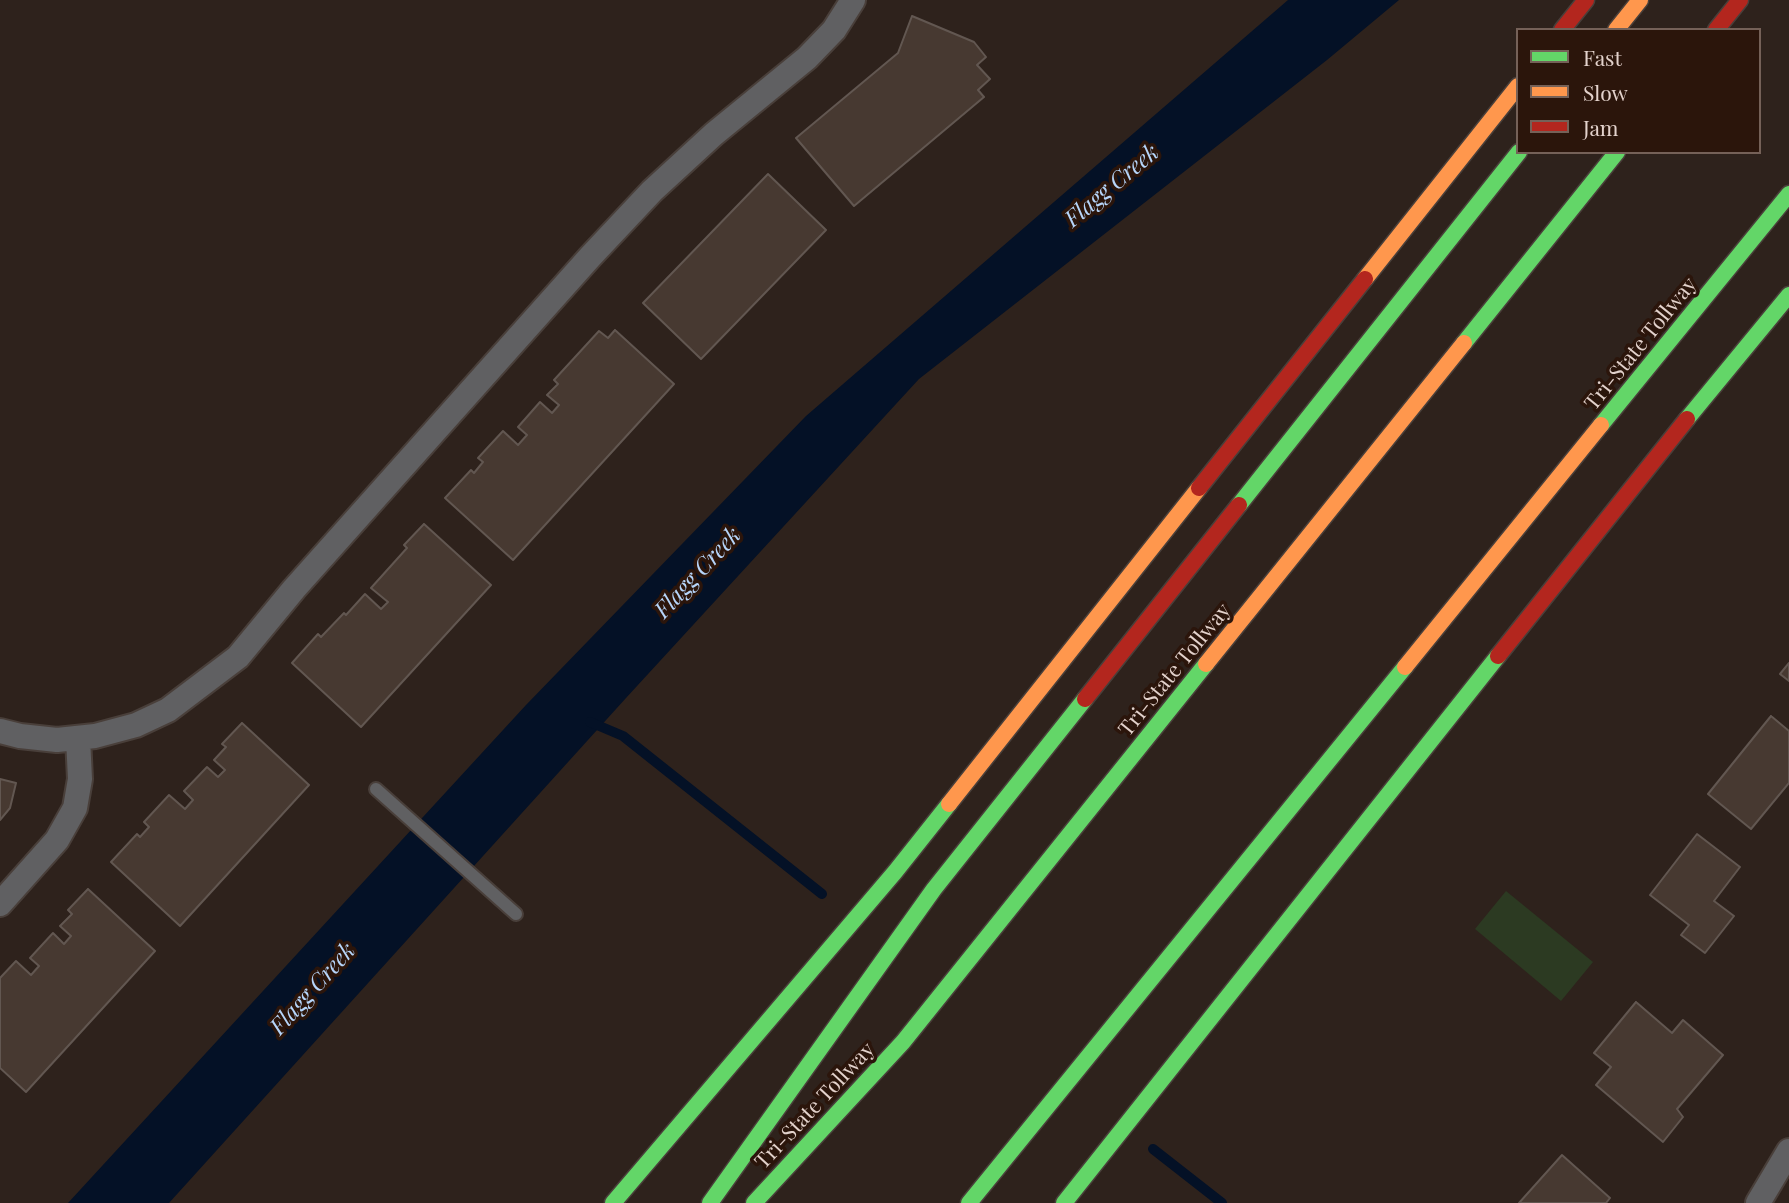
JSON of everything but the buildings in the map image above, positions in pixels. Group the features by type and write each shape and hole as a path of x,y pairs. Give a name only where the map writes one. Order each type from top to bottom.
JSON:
{"highway":[{"path":"1564,28 1586,0"},
{"path":"1618,28 1640,0"},
{"path":"1718,28 1740,0"},
{"path":"613,1203 895,872 1516,89"},
{"path":"710,1203 933,889 1517,154"},
{"name":"Tri-State Tollway","path":"754,1203 903,1042 1615,154"},
{"name":"Tri-State Tollway","path":"970,1203 1789,194"},
{"path":"1064,1203 1640,477 1789,295"}],"street":[{"path":"0,731 57,740 95,736 136,725 168,710 238,657 294,589 643,200 714,134 807,58 834,30 853,0"},
{"path":"0,904 57,840 75,808 80,779 78,738"},
{"path":"1758,1203 1789,1151"}],"lane":[{"path":"376,789 516,914"}],"green space":[{"path":"1506,891 1593,962 1561,1001 1475,929"}],"water":[{"name":"Flagg Creek","path":"1288,0 1399,0 1327,60 919,379 169,1203 68,1203 526,705 806,416"}],"waterway":[{"path":"590,722 623,736 822,894"},
{"path":"1153,1149 1222,1203"}],"traffic: fast":[{"path":"1239,505 1517,154"},
{"path":"1464,343 1615,154"},
{"path":"1601,425 1789,194"},
{"path":"1687,419 1789,295"},
{"path":"1064,1203 1498,656"},
{"path":"754,1203 903,1042 1206,664"},
{"path":"969,1203 1405,667"},
{"path":"710,1203 934,889 1085,699"},
{"path":"613,1203 895,872 949,804"}],"traffic: slow":[{"path":"1618,28 1640,0"},
{"path":"1365,279 1516,89"},
{"path":"1206,664 1464,343"},
{"path":"1405,667 1601,425"},
{"path":"949,804 1199,488"}],"traffic: jam":[{"path":"1564,28 1586,0"},
{"path":"1718,28 1740,0"},
{"path":"1199,488 1365,279"},
{"path":"1498,656 1687,419"},
{"path":"1085,699 1239,505"}]}
